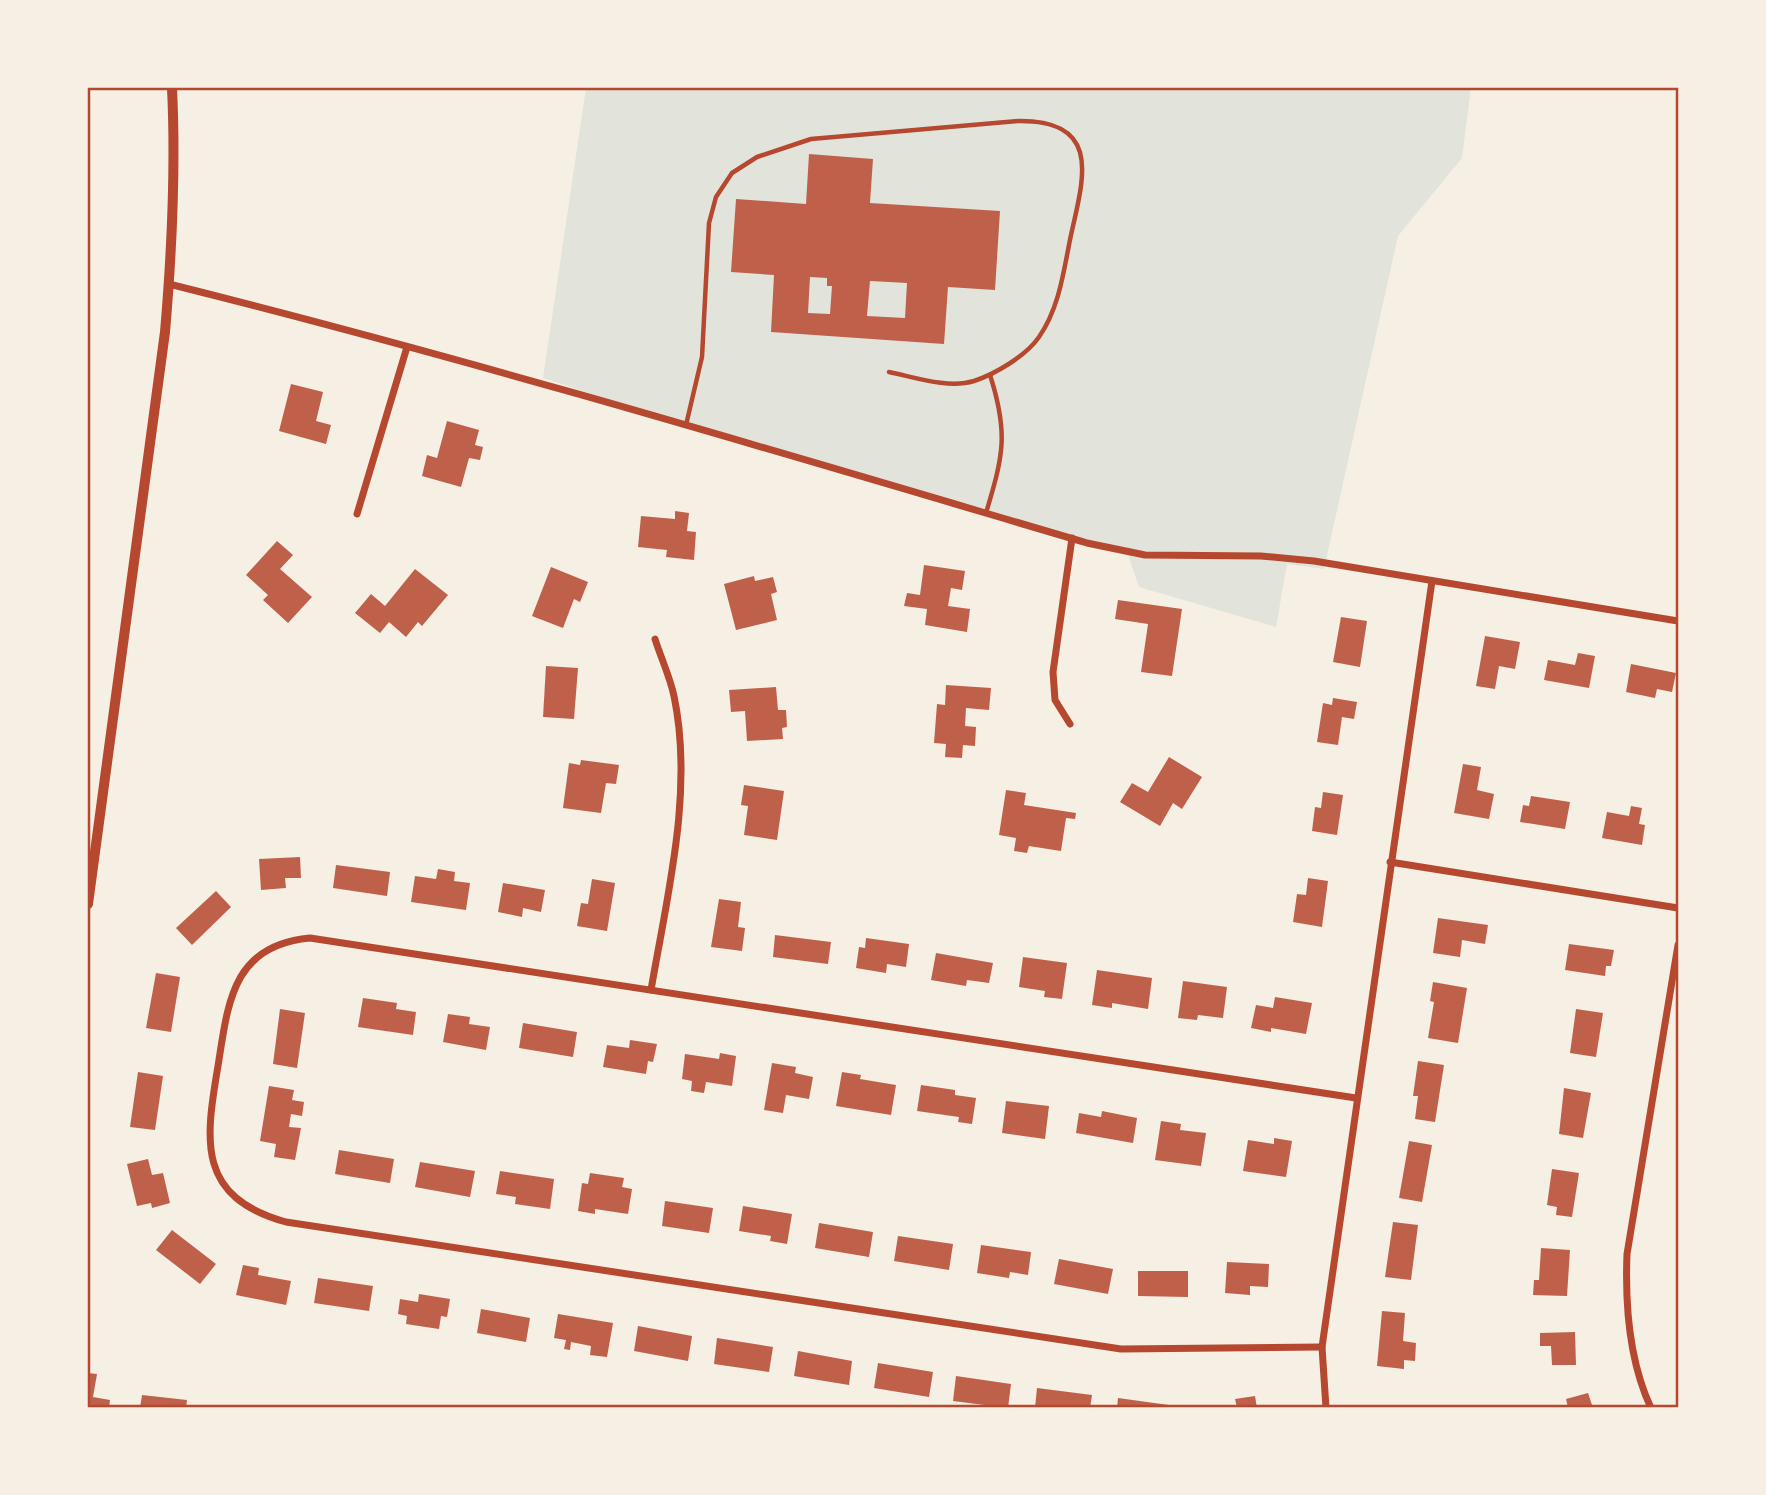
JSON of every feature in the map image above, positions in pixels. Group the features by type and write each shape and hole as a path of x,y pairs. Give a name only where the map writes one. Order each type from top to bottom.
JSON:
{"street":[{"path":"88,904 169,284 175,154 172,88"},
{"path":"169,284 256,304 686,425 1072,538 1145,555 1261,556 1678,621"},
{"path":"357,514 407,347"},
{"path":"1070,724 1055,700 1053,672 1072,538"},
{"path":"1326,1408 1322,1347 1432,581"},
{"path":"651,990 673,864 679,795 679,736 674,695 655,639"},
{"path":"1391,862 1678,908"},
{"path":"1322,1347 1121,1349 286,1222 258,1214 237,1201 213,1161 208,1124 228,1003 240,976 251,962 277,945 293,940 327,939 1356,1098"},
{"path":"1651,1408 1641,1386 1626,1300 1627,1254 1678,945"}],"lane":[{"path":"686,425 702,357 709,223 716,197 732,173 757,157 811,139 1018,121 1045,121 1064,129 1080,150 1085,175 1067,264 1039,337 990,375 970,383 937,382 889,372"},
{"path":"986,513 1001,462 1004,435 1000,407 990,375"}],"shaded area":[{"path":"586,88 1471,88 1462,158 1398,236 1324,569 1287,564 1276,627 1139,587 1127,552 686,425 543,378"}],"building":[{"path":"809,154 873,159 870,203 1000,211 995,290 948,287 944,344 771,332 774,275 731,272 736,199 806,204","holes":["810,277 827,278 827,286 832,286 830,314 808,313","870,281 907,283 905,318 867,316"]},
{"path":"291,384 323,392 316,421 331,425 326,444 279,431"},
{"path":"447,421 479,430 475,445 483,447 480,460 469,458 461,487 422,476 427,455 437,458"},
{"path":"675,511 689,513 687,531 696,532 694,560 666,557 667,550 638,547 641,516 675,519"},
{"path":"277,541 293,555 280,569 312,597 288,623 263,600 268,595 246,575"},
{"path":"924,565 965,571 962,590 951,588 948,606 970,609 967,632 925,625 927,609 904,606 907,593 920,595"},
{"path":"551,567 588,582 580,602 574,599 563,628 532,616"},
{"path":"415,569 448,595 422,626 418,622 406,637 389,622 380,633 355,613 371,594 385,606"},
{"path":"754,576 755,581 773,577 777,592 771,594 777,620 736,630 724,584"},
{"path":"1118,600 1182,609 1172,676 1141,672 1148,624 1115,619"},
{"path":"1341,617 1367,621 1360,667 1333,662"},
{"path":"1485,636 1520,642 1515,669 1499,666 1495,689 1476,686"},
{"path":"1578,653 1595,656 1589,688 1544,680 1548,660 1575,665"},
{"path":"1631,664 1676,673 1672,692 1657,689 1655,698 1626,692"},
{"path":"546,666 578,668 574,719 543,717"},
{"path":"946,685 991,688 989,710 966,708 965,726 976,727 975,746 963,745 962,758 945,757 946,744 934,743 937,704 945,705"},
{"path":"776,687 778,710 786,710 787,727 782,728 783,739 747,741 745,711 731,712 729,690"},
{"path":"1333,698 1357,702 1354,719 1342,717 1338,745 1317,742 1323,703 1332,705"},
{"path":"1169,757 1202,777 1182,809 1173,803 1160,826 1120,802 1132,783 1148,792"},
{"path":"581,760 619,765 616,784 606,783 601,813 563,808 569,763 580,765"},
{"path":"1463,764 1481,767 1477,790 1494,794 1489,819 1454,813"},
{"path":"744,785 784,791 777,840 744,835 748,806 741,805"},
{"path":"1006,790 1026,793 1024,805 1076,813 1075,819 1066,818 1061,851 1029,846 1027,853 1014,851 1016,838 999,835"},
{"path":"1323,792 1343,795 1337,835 1312,831 1315,807 1321,808"},
{"path":"1531,796 1570,802 1565,829 1520,822 1523,805 1529,806"},
{"path":"1631,806 1642,808 1639,824 1645,825 1642,845 1602,838 1607,812 1629,816"},
{"path":"300,857 301,878 285,878 286,888 261,890 259,859"},
{"path":"336,865 390,872 387,896 333,888"},
{"path":"438,869 455,872 454,881 470,883 466,910 411,902 415,876 436,879"},
{"path":"1308,878 1328,881 1322,927 1293,922 1297,894 1306,895"},
{"path":"592,879 615,883 607,931 577,926 581,903 588,904"},
{"path":"503,883 545,890 541,912 523,908 522,917 498,912"},
{"path":"216,891 231,907 192,945 176,928"},
{"path":"719,899 741,902 738,927 745,928 742,951 711,947"},
{"path":"1438,918 1488,925 1485,944 1462,940 1460,957 1433,953"},
{"path":"775,935 831,942 828,964 773,957"},
{"path":"866,938 909,944 906,967 887,964 886,973 856,968 859,947 865,948"},
{"path":"1569,944 1614,950 1611,966 1606,966 1605,976 1565,970"},
{"path":"936,953 993,963 989,983 967,980 966,986 931,980"},
{"path":"1023,957 1067,963 1062,999 1044,997 1045,991 1019,987"},
{"path":"1097,970 1152,978 1148,1009 1112,1003 1112,1008 1092,1005"},
{"path":"156,973 180,977 171,1032 146,1028"},
{"path":"1183,981 1227,987 1223,1018 1198,1015 1197,1020 1178,1018"},
{"path":"1433,982 1467,988 1458,1043 1428,1038 1434,1002 1430,1001"},
{"path":"1275,997 1312,1003 1306,1034 1271,1028 1271,1032 1251,1028 1256,1005 1273,1008"},
{"path":"363,998 397,1003 396,1009 416,1012 413,1035 358,1027"},
{"path":"280,1009 305,1013 297,1068 273,1064"},
{"path":"1576,1009 1603,1013 1596,1057 1570,1053"},
{"path":"448,1014 470,1017 469,1024 490,1027 486,1050 443,1042"},
{"path":"523,1023 577,1032 573,1057 519,1048"},
{"path":"630,1040 657,1044 653,1062 648,1061 646,1074 603,1067 607,1045 629,1048"},
{"path":"720,1053 736,1056 732,1086 706,1082 704,1093 691,1091 692,1081 682,1079 685,1054 719,1059"},
{"path":"1418,1061 1444,1065 1435,1122 1415,1119 1418,1096 1413,1096"},
{"path":"772,1063 796,1067 795,1073 813,1077 809,1099 786,1095 783,1113 764,1110"},
{"path":"138,1072 163,1076 155,1130 130,1127"},
{"path":"842,1072 861,1075 860,1079 896,1085 891,1115 836,1106"},
{"path":"921,1085 955,1090 955,1095 976,1098 972,1124 958,1122 959,1117 917,1111"},
{"path":"269,1086 294,1090 292,1100 304,1102 302,1116 291,1114 289,1127 301,1128 295,1160 274,1157 276,1144 260,1141"},
{"path":"1564,1088 1591,1093 1583,1138 1559,1134"},
{"path":"1006,1101 1049,1106 1045,1139 1002,1133"},
{"path":"1102,1111 1137,1118 1133,1143 1076,1133 1079,1113 1101,1117"},
{"path":"1161,1121 1181,1124 1180,1130 1206,1133 1201,1166 1155,1160"},
{"path":"1274,1138 1292,1141 1286,1177 1243,1171 1248,1140 1274,1144"},
{"path":"1409,1141 1432,1145 1422,1202 1399,1198"},
{"path":"339,1150 394,1159 390,1183 335,1174"},
{"path":"148,1159 152,1175 163,1173 170,1203 152,1208 151,1203 137,1206 127,1164"},
{"path":"420,1162 475,1171 470,1197 415,1187"},
{"path":"1552,1169 1579,1173 1572,1217 1556,1215 1557,1207 1547,1205"},
{"path":"500,1171 554,1179 550,1209 515,1204 516,1197 496,1194"},
{"path":"590,1173 624,1178 622,1187 632,1189 628,1214 595,1209 595,1214 578,1211 582,1183 588,1184"},
{"path":"665,1201 713,1208 709,1233 662,1226"},
{"path":"743,1206 792,1214 787,1244 770,1241 771,1236 739,1231"},
{"path":"1393,1222 1418,1225 1411,1280 1385,1277"},
{"path":"819,1223 873,1232 869,1257 815,1248"},
{"path":"172,1230 216,1264 200,1284 156,1250"},
{"path":"898,1236 953,1244 949,1270 894,1261"},
{"path":"981,1245 1031,1252 1028,1275 1010,1272 1009,1278 977,1273"},
{"path":"1541,1248 1570,1250 1567,1296 1533,1295 1534,1280 1539,1280"},
{"path":"1059,1259 1113,1269 1108,1294 1054,1284"},
{"path":"1227,1262 1269,1264 1268,1287 1250,1286 1250,1295 1225,1293"},
{"path":"243,1265 259,1268 258,1275 291,1281 286,1305 236,1295"},
{"path":"1138,1271 1188,1271 1188,1297 1138,1296"},
{"path":"318,1278 373,1286 369,1311 314,1303"},
{"path":"419,1294 450,1299 447,1317 441,1316 439,1329 406,1324 407,1316 398,1314 400,1299 418,1302"},
{"path":"481,1309 530,1318 526,1342 477,1333"},
{"path":"1382,1311 1405,1313 1403,1341 1416,1343 1415,1361 1404,1360 1404,1369 1377,1366"},
{"path":"558,1314 613,1323 607,1357 590,1355 591,1346 571,1342 570,1350 564,1349 566,1340 554,1338"},
{"path":"638,1326 692,1336 688,1361 634,1351"},
{"path":"1575,1332 1576,1365 1552,1365 1551,1346 1540,1346 1540,1333"},
{"path":"717,1338 773,1347 769,1372 714,1364"},
{"path":"798,1351 852,1361 849,1385 794,1376"},
{"path":"878,1363 933,1372 929,1397 874,1388"},
{"path":"88,1373 97,1374 93,1397 110,1400 109,1408 88,1408"},
{"path":"956,1376 1011,1384 1008,1408 953,1401"},
{"path":"1037,1388 1092,1395 1090,1408 1035,1408"},
{"path":"1588,1393 1593,1408 1568,1408 1566,1399"},
{"path":"142,1395 187,1400 186,1408 140,1408"},
{"path":"1255,1396 1257,1408 1237,1408 1235,1399"},
{"path":"1118,1398 1176,1406 1176,1408 1117,1408"}]}
